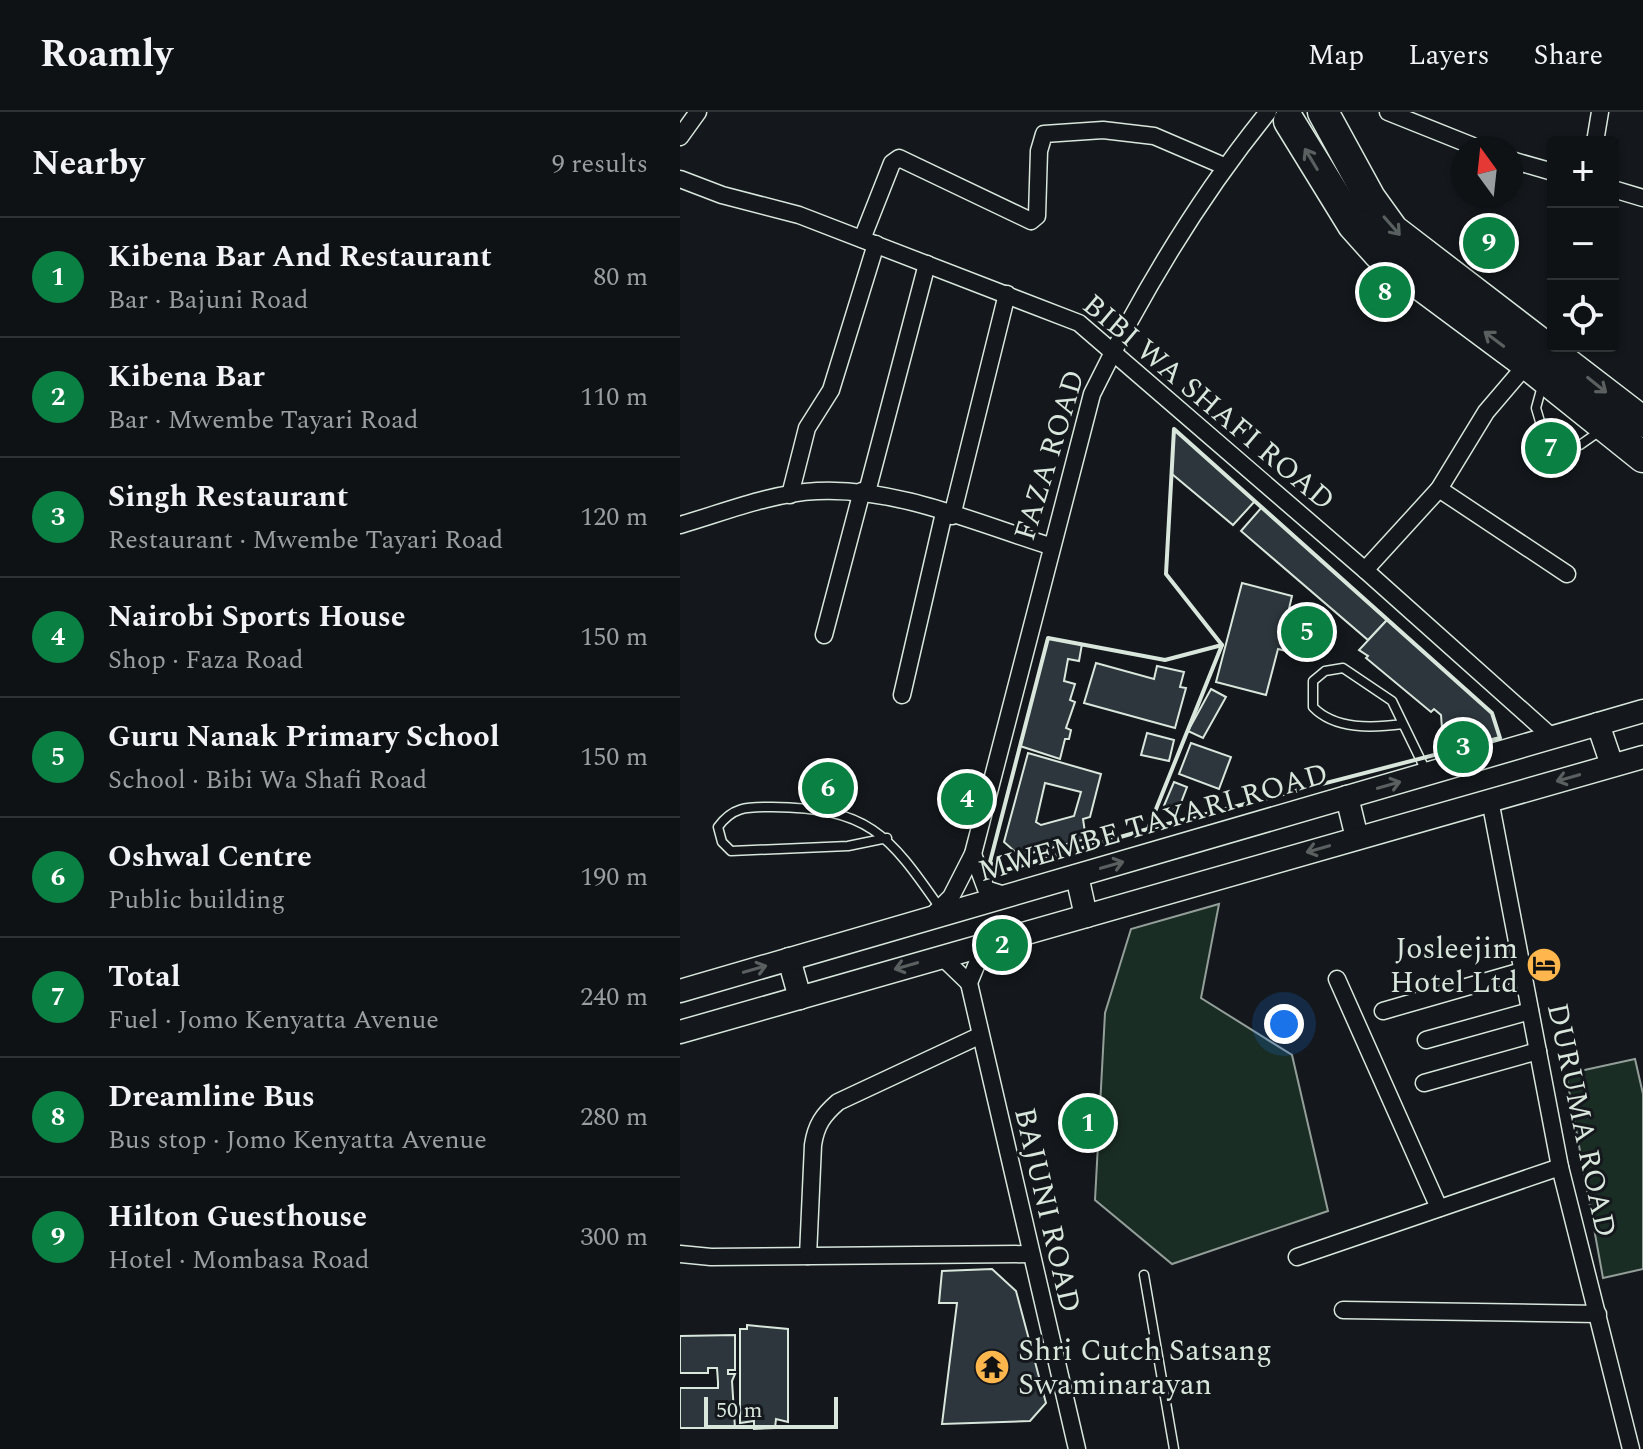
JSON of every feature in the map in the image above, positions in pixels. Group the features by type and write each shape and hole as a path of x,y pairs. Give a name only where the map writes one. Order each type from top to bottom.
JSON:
{"highway":[{"path":"1323,112 1370,198 1393,230 1643,422"},
{"path":"1285,114 1366,241 1643,457"}],"street":[{"path":"680,137 698,112"},
{"path":"1388,112 1451,137"},
{"path":"1596,136 1600,112"},
{"name":"FAZA ROAD","path":"935,914 951,897 973,854 1050,546 1092,394 1112,352 1224,166 1285,114"},
{"path":"790,495 807,428 831,390 892,163 899,158 1028,221 1037,216 1039,151 1044,134 1103,130 1154,136 1224,166"},
{"path":"1523,163 1547,170"},
{"name":"BIBI WA SHAFI ROAD","path":"680,179 869,241 1071,318 1365,570 1553,738"},
{"path":"1619,191 1643,198"},
{"path":"824,635 927,264"},
{"path":"902,695 1007,294"},
{"path":"1365,570 1439,489 1486,412 1536,371"},
{"path":"1439,489 1567,574"},
{"path":"680,525 790,495 864,492 1050,546"},
{"name":"MWEMBE TAYARI ROAD","path":"680,991 935,914 1008,896 1643,711"},
{"path":"1598,724 1612,765"},
{"path":"680,1032 1643,757"},
{"path":"1347,797 1357,838"},
{"name":"DURUMA ROAD","path":"1490,800 1560,1167 1631,1449"},
{"path":"973,854 986,889 1008,896"},
{"path":"1077,876 1086,916"},
{"path":"941,956 969,983 985,944"},
{"path":"789,959 800,998"},
{"path":"1383,1011 1522,971"},
{"path":"1337,979 1439,1208"},
{"name":"BAJUNI ROAD","path":"969,983 1077,1449"},
{"path":"1426,1040 1530,1011"},
{"path":"808,1256 813,1145 815,1129 823,1116 838,1102 979,1036"},
{"path":"1424,1083 1538,1051"},
{"path":"1297,1257 1560,1167"},
{"path":"680,1254 1030,1254"},
{"path":"1343,1310 1598,1314"}],"lane":[{"path":"1403,724 1369,729 1323,717 1313,707 1313,681 1325,671 1343,668 1392,701 1427,774"},
{"path":"887,838 848,846 731,851 722,842 718,827 728,813 746,807 811,807 837,812 887,838 935,914"},
{"path":"1144,1275 1174,1449"}],"green space":[{"path":"1219,904 1201,998 1292,1055 1328,1211 1172,1264 1095,1200 1105,1013 1131,929"},
{"path":"1635,1059 1643,1094 1643,1269 1603,1278 1566,1074"}],"building":[{"path":"1174,429 1255,501 1233,525 1172,474"},
{"path":"1262,507 1387,620 1368,640 1241,531"},
{"path":"1242,583 1292,596 1285,626 1300,630 1294,653 1278,649 1266,695 1216,682"},
{"path":"1387,620 1492,713 1500,738 1453,750 1442,728 1441,715 1434,709 1431,712 1359,650"},
{"path":"1048,638 1082,644 1079,661 1068,659 1064,681 1075,684 1070,700 1075,702 1066,728 1071,730 1069,739 1065,739 1060,759 1020,746"},
{"path":"1096,663 1154,679 1157,666 1184,672 1180,687 1186,688 1175,728 1084,703"},
{"path":"1211,689 1226,697 1203,738 1188,731"},
{"path":"1147,733 1174,740 1169,761 1141,755"},
{"path":"1191,743 1231,757 1219,789 1179,774"},
{"path":"1028,753 1101,774 1090,817 1083,819 1086,839 1020,856 1004,842","holes":["1045,783 1081,792 1074,816 1041,825 1036,822"]},
{"path":"1174,782 1187,787 1177,813 1163,808"},
{"name":"Shri Cutch Satsang Swaminarayan","path":"992,1269 1016,1291 1046,1403 1030,1421 942,1424 957,1303 939,1303 942,1271"},
{"path":"747,1325 788,1329 788,1422 776,1419 775,1428 754,1429 754,1421 740,1423 740,1329 747,1329"},
{"path":"735,1335 735,1370 728,1370 728,1374 735,1374 732,1381 735,1428 680,1428 680,1388 718,1388 718,1382 717,1368 708,1368 708,1373 680,1373 680,1336"}],"wall":[{"path":"1174,429 1492,713 1500,738 1148,829 999,872 990,862 1048,638 1165,660 1222,645 1166,574 1174,429"},
{"path":"1148,829 1222,645"}],"place":[{"name":"Hilton Guesthouse","path":"1489,243"},
{"name":"Dreamline Bus","path":"1385,292"},
{"name":"Total","path":"1551,448"},
{"name":"Guru Nanak Primary School","path":"1307,632"},
{"name":"Singh Restaurant","path":"1463,747"},
{"name":"Oshwal Centre","path":"828,788"},
{"name":"Nairobi Sports House","path":"967,799"},
{"name":"Kibena Bar","path":"1002,945"},
{"name":"Josleejim Hotel Ltd","path":"1544,965"},
{"name":"Kibena Bar And Restaurant","path":"1088,1123"},
{"name":"Shri Cutch Satsang Swaminarayan","path":"992,1367"}]}
